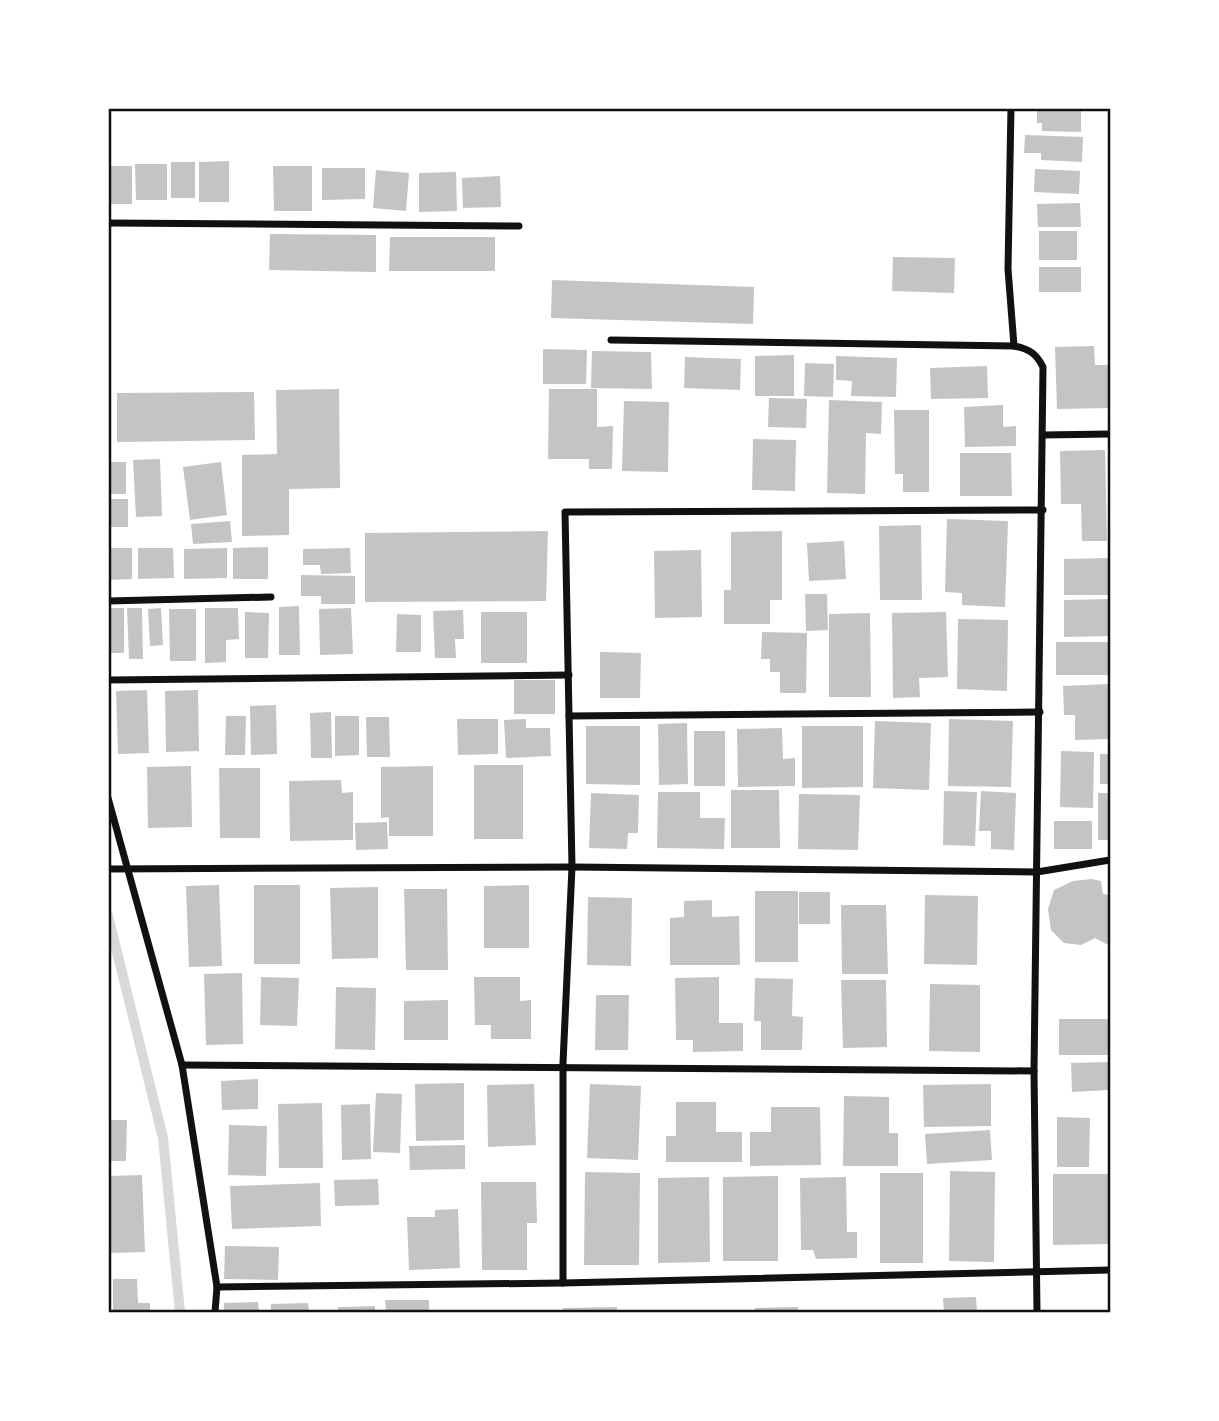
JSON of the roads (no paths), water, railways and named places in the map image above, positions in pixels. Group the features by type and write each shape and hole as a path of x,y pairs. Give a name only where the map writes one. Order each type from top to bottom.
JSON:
{"street":[{"path":"1011,108 1008,269 1014,346"},
{"path":"108,223 519,226"},
{"path":"611,340 1014,346 1027,348 1037,356 1043,367 1034,1071 1037,1312"},
{"path":"1043,435 1111,434"},
{"path":"563,1283 564,1066 572,867 565,512 1043,510"},
{"path":"108,601 271,597"},
{"path":"108,680 569,675"},
{"path":"569,716 1040,712"},
{"path":"108,798 182,1065 217,1287 215,1312"},
{"path":"112,869 572,867 1037,872 1111,860"},
{"path":"182,1065 1034,1071"},
{"path":"217,1287 563,1283 1111,1270"}],"waterway":[{"path":"108,916 163,1138 180,1312"}]}
